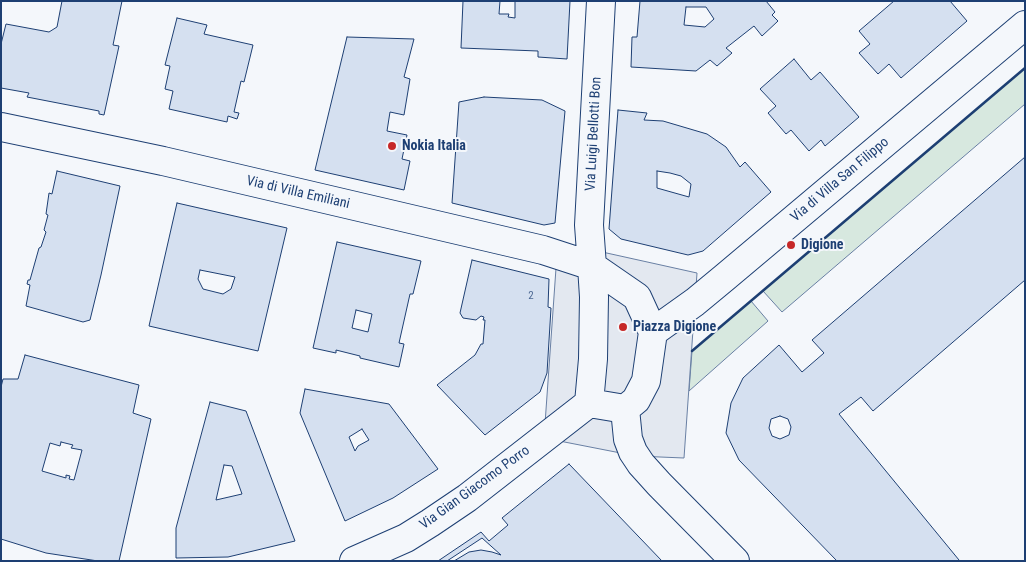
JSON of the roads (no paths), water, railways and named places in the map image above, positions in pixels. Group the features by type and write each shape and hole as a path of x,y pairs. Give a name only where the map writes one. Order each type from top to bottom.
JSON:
{"street":[{"name":"Via Luigi Bellotti Bon","path":"592,266 589,225 601,1"},
{"name":"Via di Villa San Filippo","path":"653,332 695,302 732,272 1025,25"},
{"name":"Via di Villa Emiliani","path":"1,127 162,161 543,250 592,266"},
{"path":"592,266 637,298 653,332 646,381 636,400 625,409 589,403 593,359 594,297 592,266"},
{"name":"Via Gian Giacomo Porro","path":"354,561 406,538 437,518 474,492 589,403"},
{"path":"625,409 628,440 641,464 658,484 735,561"}],"place":[{"name":"Nokia Italia","path":"392,146"},
{"name":"Digione","path":"791,245"},
{"name":"Piazza Digione","path":"623,327"}]}
